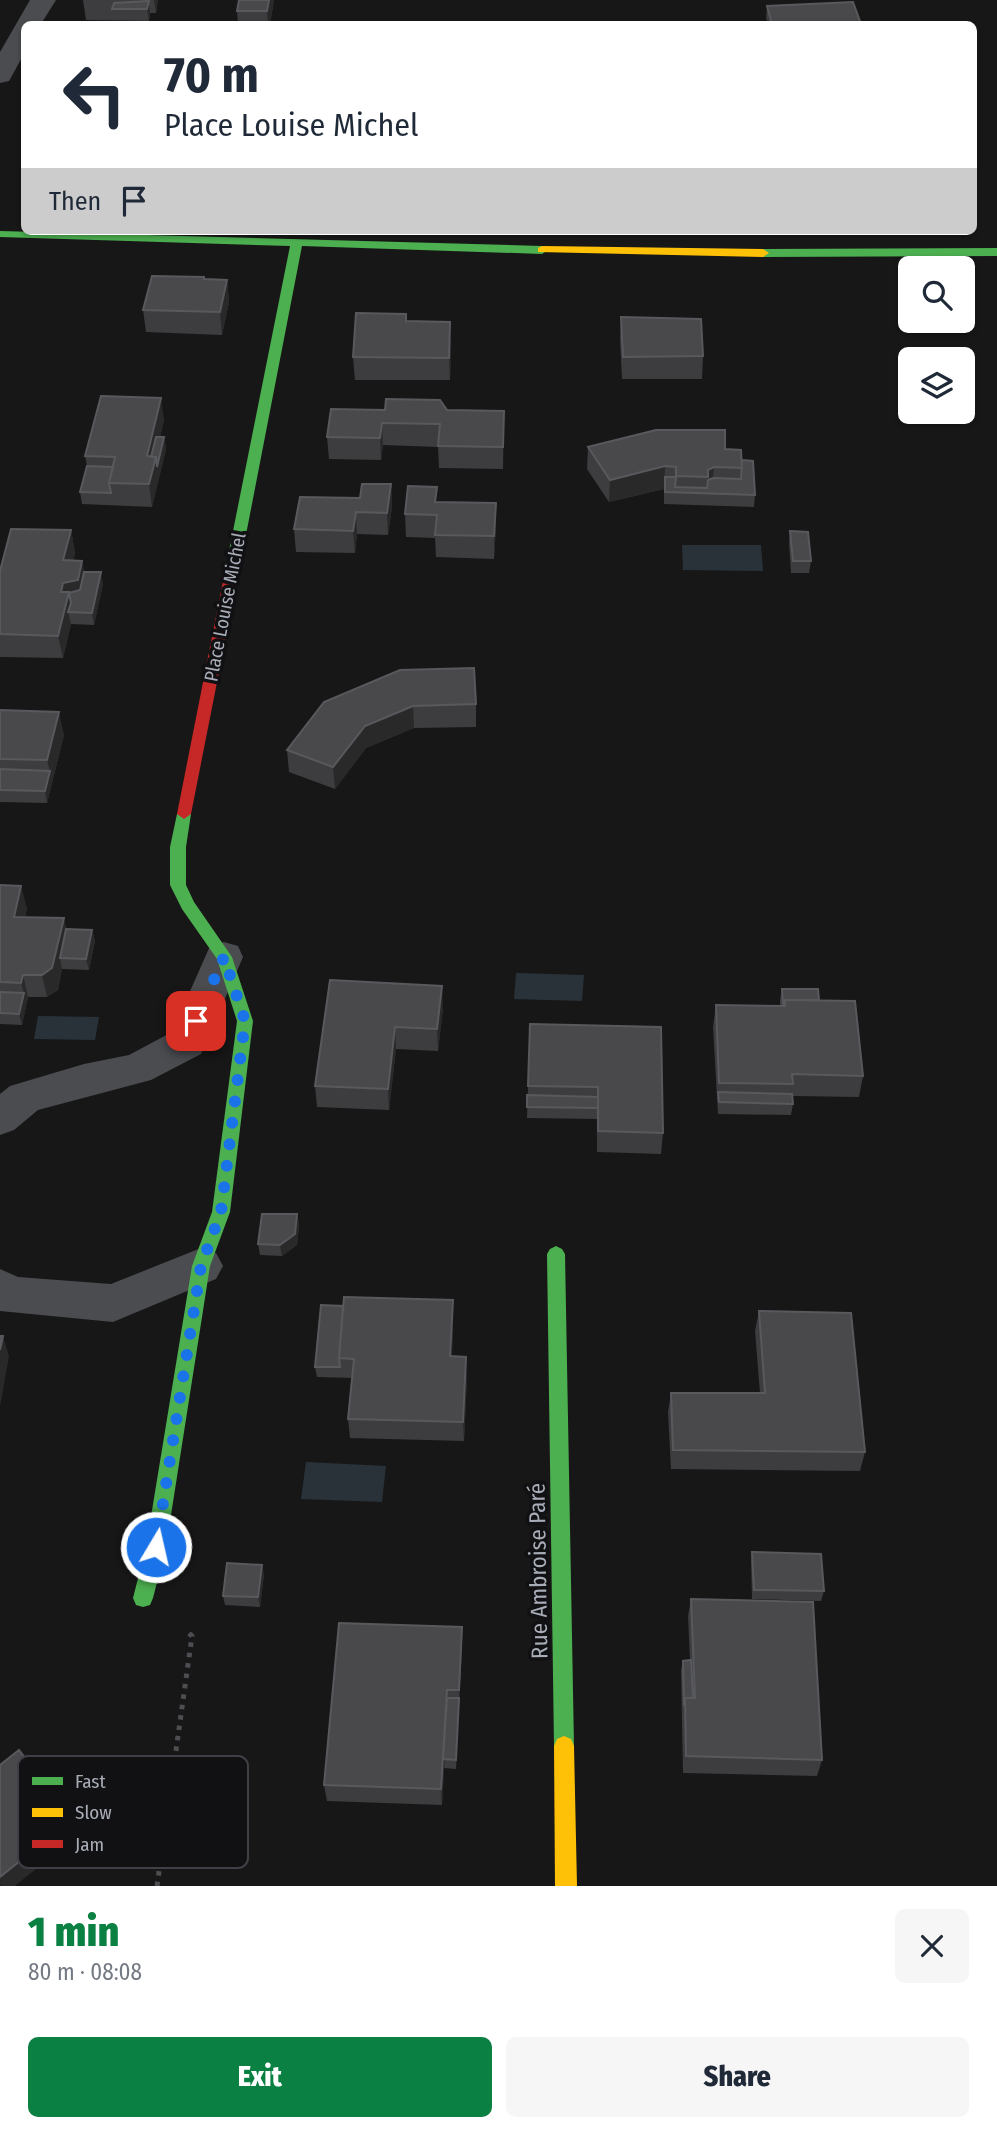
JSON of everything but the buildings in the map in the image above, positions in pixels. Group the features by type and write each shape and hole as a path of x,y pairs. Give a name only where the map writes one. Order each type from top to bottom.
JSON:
{"street":[{"path":"31,21 43,0"},
{"path":"0,75 21,37"},
{"path":"0,233 21,234"},
{"path":"54,235 296,244 606,250 997,251"},
{"name":"Place Louise Michel","path":"143,1598 156,1547 201,1266 221,1212 245,1021 224,957 187,905 178,885 178,847 296,244"},
{"path":"0,1118 24,1098 83,1080 137,1069 187,1043 224,957"},
{"name":"Rue Ambroise Paré","path":"556,1254 566,1886"},
{"path":"0,1288 8,1295 113,1303 201,1266"}],"path":[{"path":"143,1598 192,1636 175,1756"},
{"path":"157,1886 160,1868"}],"shaded area":[{"path":"682,545 761,545 763,571 683,570"},
{"path":"516,973 584,975 582,1001 514,999"},
{"path":"38,1016 99,1017 95,1040 34,1039"},
{"path":"306,1462 386,1466 382,1502 301,1499"}],"traffic: fast":[{"path":"0,234 21,235"},
{"path":"34,235 542,250"},
{"path":"231,576 296,245"},
{"path":"763,253 997,252"},
{"path":"143,1598 156,1547 201,1266 221,1212 245,1021 224,957 187,905 178,885 178,847 184,814"},
{"path":"556,1254 564,1746"}],"traffic: slow":[{"path":"542,250 763,253"},
{"path":"564,1746 566,1886"}],"traffic: jam":[{"path":"184,814 231,576"}],"route":[{"path":"156,1547 201,1266 221,1212 245,1021 224,957 196,1021"}]}
